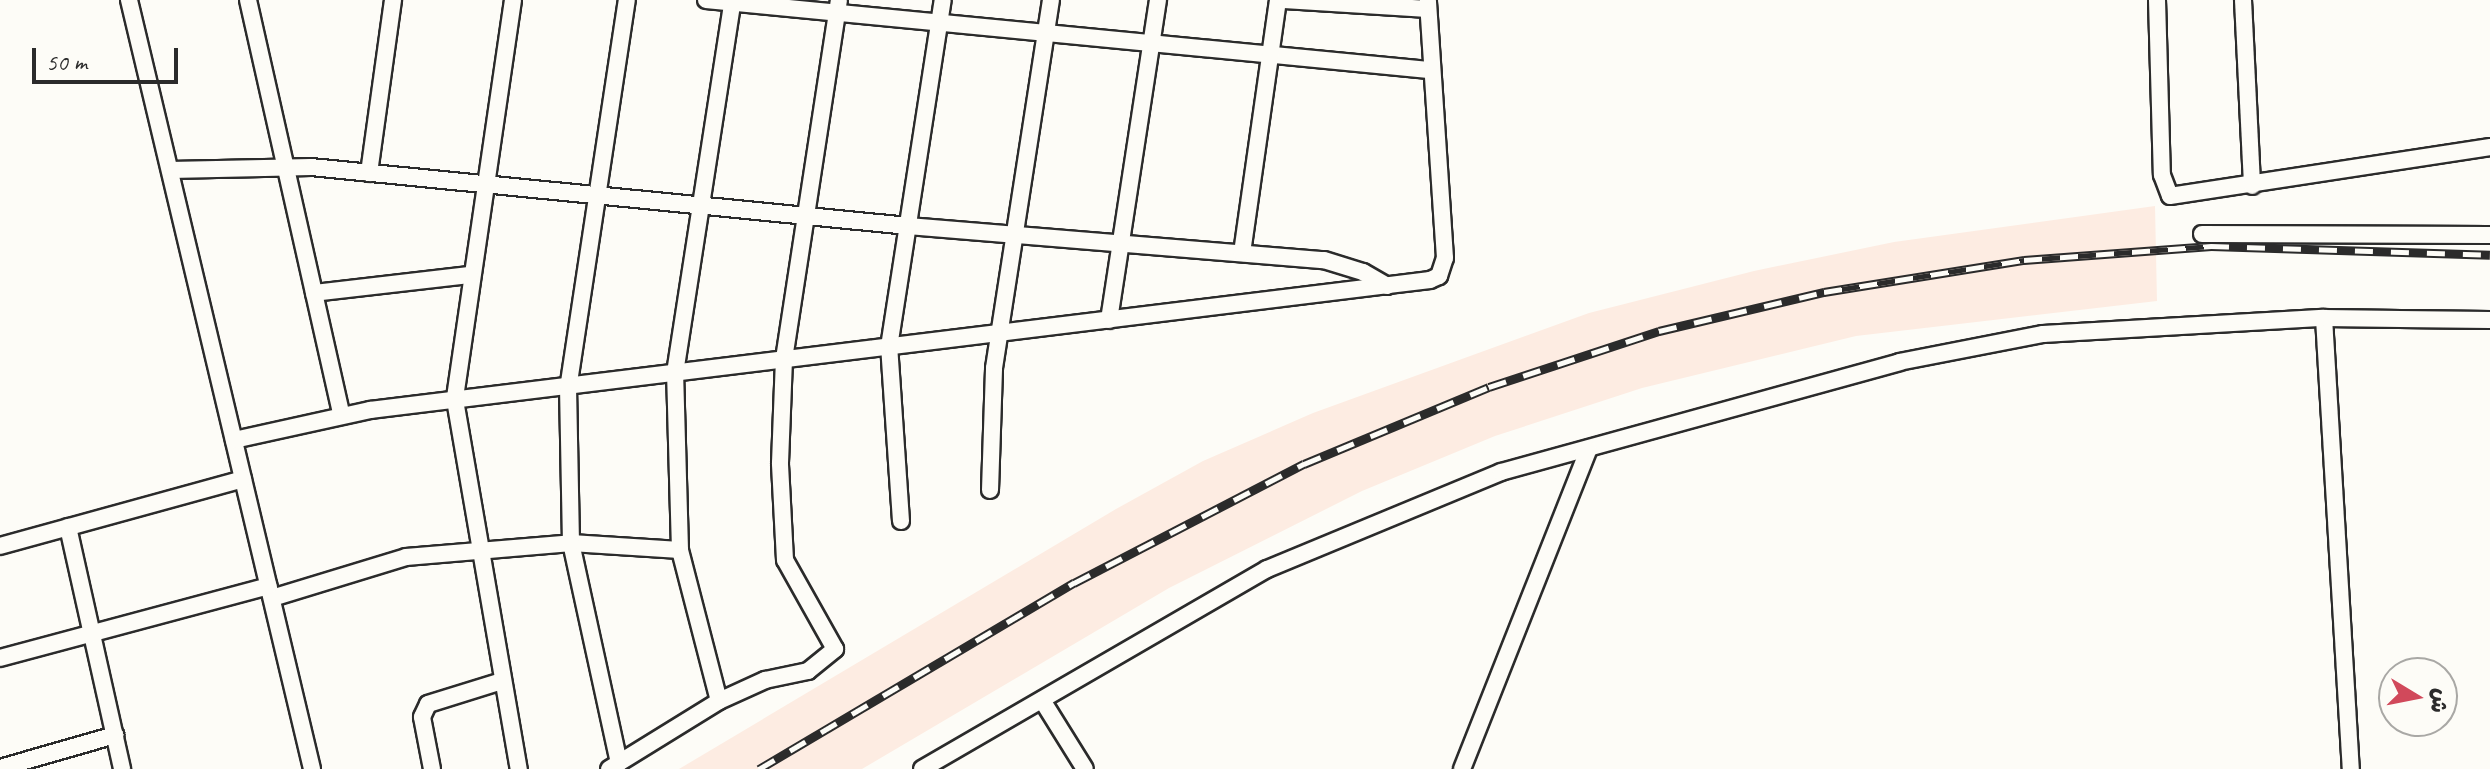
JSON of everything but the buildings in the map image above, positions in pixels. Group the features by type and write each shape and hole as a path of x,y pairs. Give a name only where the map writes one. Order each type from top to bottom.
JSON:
{"street":[{"path":"129,0 312,769"},
{"path":"248,0 341,414"},
{"path":"369,173 393,0"},
{"path":"513,0 470,275 455,400 478,549 519,769"},
{"path":"627,0 595,194 568,389 571,543 614,766 719,701 765,680 808,671 835,649 794,577 782,542 784,359 838,6"},
{"path":"706,0 838,6 940,22 1429,70"},
{"path":"901,521 889,347 943,0"},
{"path":"990,490 999,334 1051,0"},
{"path":"1109,320 1158,0"},
{"path":"234,440 341,414 568,389 784,359 1430,280 1444,269 1429,70 1428,5 1281,0 1242,253"},
{"path":"2157,0 2165,192 2176,198 2490,147"},
{"path":"2243,0 2252,186"},
{"path":"719,701 680,550 675,373 733,1"},
{"path":"170,170 286,166 908,226 1122,241 1344,265 1387,286"},
{"path":"2202,234 2490,235"},
{"path":"314,293 470,275"},
{"path":"922,769 1309,549 1461,486 1589,449 1899,362 1995,342 2129,326 2324,318 2490,320"},
{"path":"2324,318 2351,769"},
{"path":"1462,769 1589,449"},
{"path":"0,546 243,479"},
{"path":"68,527 122,769"},
{"path":"0,658 406,557 571,543 680,550"},
{"path":"432,769 422,717 428,704 502,681"},
{"path":"1042,700 1085,769"},
{"path":"0,768 115,735"}],"shaded area":[{"path":"2155,206 2157,301 1856,336 1642,388 1495,436 1362,491 1169,588 862,769 679,769 1116,509 1203,461 1313,413 1589,313 1754,271 1894,242"}],"railway":[{"path":"759,769 1074,583 1304,464 1489,387 1659,331 1824,292 2024,260 2211,246 2490,255"}]}
